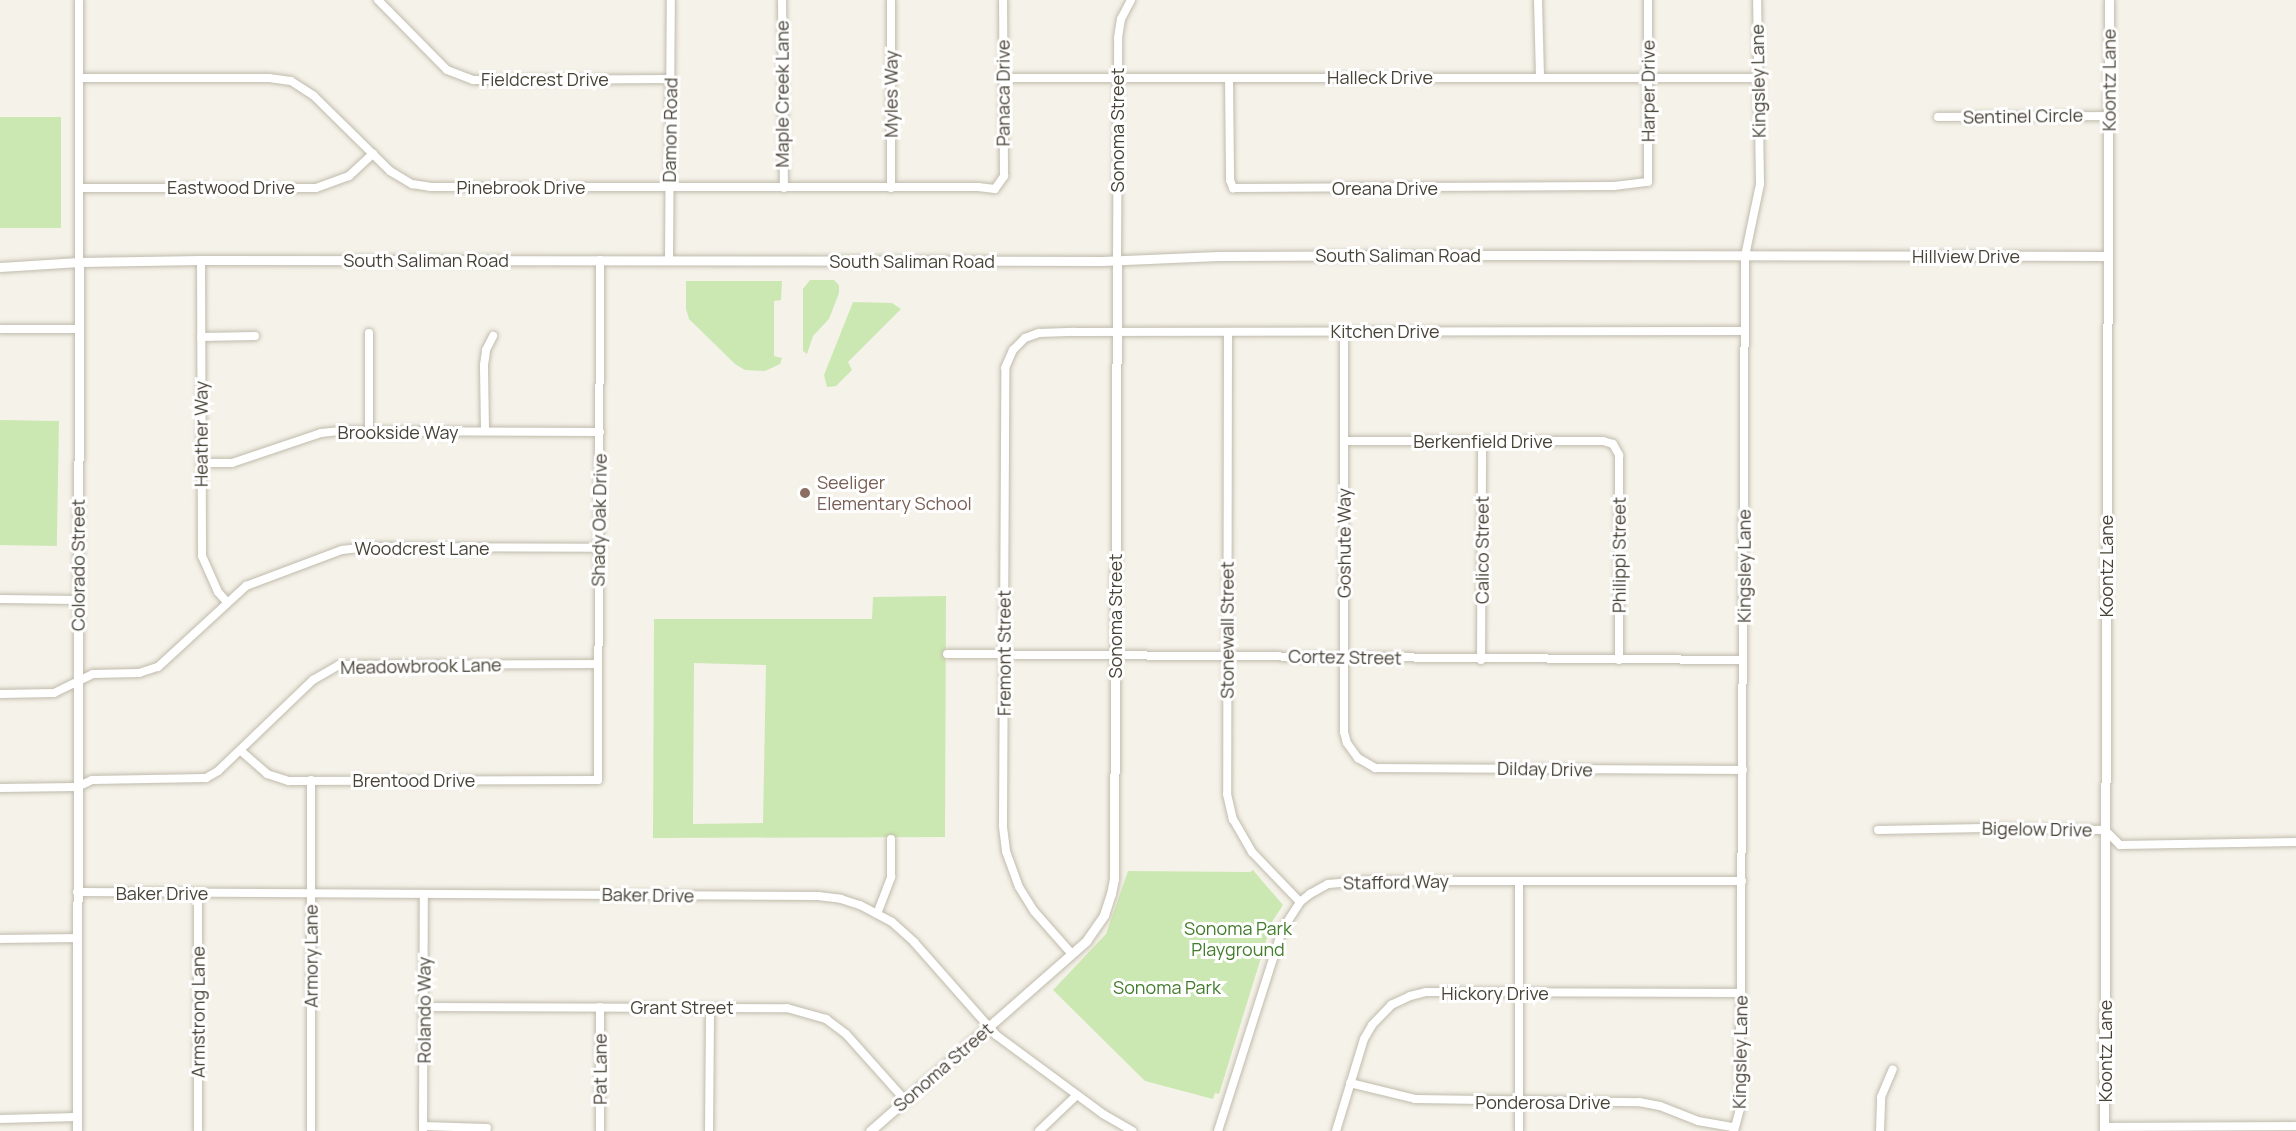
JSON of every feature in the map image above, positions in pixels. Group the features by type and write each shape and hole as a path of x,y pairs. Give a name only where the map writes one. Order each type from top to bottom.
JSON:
{"street":[{"name":"Colorado Street","path":"77,1131 79,0"},
{"name":"Damon Road","path":"669,261 671,0"},
{"name":"Maple Creek Lane","path":"782,0 784,188"},
{"name":"Myles Way","path":"891,0 891,188"},
{"name":"Panaca Drive","path":"1000,184 1004,176 1003,0"},
{"name":"Sonoma Street","path":"870,1131 1086,941 1104,915 1114,879 1117,78 1121,19 1131,0"},
{"path":"1538,0 1540,77"},
{"name":"Harper Drive","path":"1648,0 1648,182"},
{"name":"Kingsley Lane","path":"1733,1129 1740,1109 1745,256 1760,184 1757,0"},
{"name":"Koontz Lane","path":"2104,1129 2109,0"},
{"name":"Fieldcrest Drive","path":"381,1 447,70 473,80 671,78"},
{"name":"Pinebrook Drive","path":"79,78 269,78 291,81 314,96 402,179 430,187 978,187 995,189 1000,184"},
{"name":"Halleck Drive","path":"1003,78 1757,78"},
{"name":"Oreana Drive","path":"1229,78 1230,180 1233,188 1614,186 1648,182"},
{"name":"Sentinel Circle","path":"1938,117 2109,116"},
{"name":"Eastwood Drive","path":"79,188 316,188 349,176 373,154"},
{"name":"South Saliman Road","path":"0,267 79,262 201,260 1117,261 1230,256 1824,254"},
{"name":"Hillview Drive","path":"1824,254 2107,256"},
{"name":"Heather Way","path":"201,260 202,556 218,592 227,602"},
{"name":"Shady Oak Drive","path":"598,780 600,260"},
{"path":"0,329 78,329"},
{"name":"Kitchen Drive","path":"1025,338 1039,333 1117,332 1745,331"},
{"name":"Stonewall Street","path":"1228,332 1227,794 1233,819 1252,852 1300,902"},
{"name":"Goshute Way","path":"1344,332 1344,732 1352,752"},
{"path":"369,333 369,431"},
{"path":"201,337 255,336"},
{"path":"485,431 484,365 486,350 493,336"},
{"name":"Fremont Street","path":"1025,338 1013,350 1005,368 1003,825 1006,851 1019,887 1034,911 1071,953"},
{"name":"Brookside Way","path":"201,464 232,463 321,433 369,431 600,432"},
{"name":"Berkenfield Drive","path":"1344,441 1603,441 1613,444 1618,450"},
{"name":"Calico Street","path":"1481,660 1482,441"},
{"name":"Philippi Street","path":"1618,450 1619,660"},
{"name":"Woodcrest Lane","path":"0,694 54,693 93,674 139,673 158,667 227,602 254,581 353,548 600,548"},
{"path":"0,599 78,600"},
{"name":"Cortez Street","path":"947,654 1227,655 1481,660 1743,660"},
{"name":"Meadowbrook Lane","path":"0,788 77,787 92,780 206,778 241,751 313,680 339,665 598,664"},
{"name":"Brentood Drive","path":"241,751 273,778 598,780"},
{"name":"Dilday Drive","path":"1352,752 1365,764 1375,768 1743,770"},
{"name":"Armory Lane","path":"311,780 311,1131"},
{"name":"Bigelow Drive","path":"1878,830 1984,828 2105,830 2120,845 2296,842"},
{"path":"878,914 891,877 891,839"},
{"path":"1519,1131 1520,880"},
{"name":"Stafford Way","path":"1218,1131 1282,930 1300,902 1310,894 1341,881 1742,881"},
{"name":"Baker Drive","path":"77,892 818,896 860,905 892,922 914,942 988,1027 1077,1095 1133,1131"},
{"name":"Armstrong Lane","path":"198,893 198,1131"},
{"name":"Rolando Way","path":"424,894 423,1129 487,1128"},
{"path":"0,939 77,938"},
{"name":"Hickory Drive","path":"1336,1131 1350,1083 1372,1024 1380,1014 1400,1000 1426,992 1741,993"},
{"name":"Grant Street","path":"423,1006 787,1008 826,1019 846,1034 905,1100"},
{"name":"Pat Lane","path":"600,1006 600,1131"},
{"path":"709,1131 710,1008"},
{"path":"1880,1131 1881,1098 1893,1069"},
{"name":"Ponderosa Drive","path":"1350,1083 1415,1100 1639,1102 1660,1106 1698,1121 1733,1129"},
{"path":"1039,1131 1077,1095"},
{"path":"0,1119 77,1118"},
{"path":"2104,1129 2296,1126"}],"green space":[{"path":"0,117 61,117 61,228 0,228"},
{"path":"810,280 834,280 839,285 839,293 829,319 813,336 807,354 803,351 803,289"},
{"path":"686,281 782,281 781,300 774,301 774,356 782,358 780,364 765,371 745,370 735,364 689,319 686,309"},
{"path":"853,302 892,303 901,309 848,362 852,370 836,386 827,387 824,375"},
{"path":"0,420 59,421 57,546 0,545"},
{"path":"946,596 945,837 653,838 654,619 872,619 873,597","holes":["694,663 766,665 763,823 693,824"]},
{"name":"Sonoma Park","path":"1253,870 1283,905 1272,922 1219,1094 1215,1093 1213,1099 1145,1081 1053,990 1106,934 1128,871 1250,872"}],"place":[{"name":"Seeliger Elementary School","path":"805,493"}],"park label":[{"name":"Sonoma Park Playground","path":"1238,939"}]}
